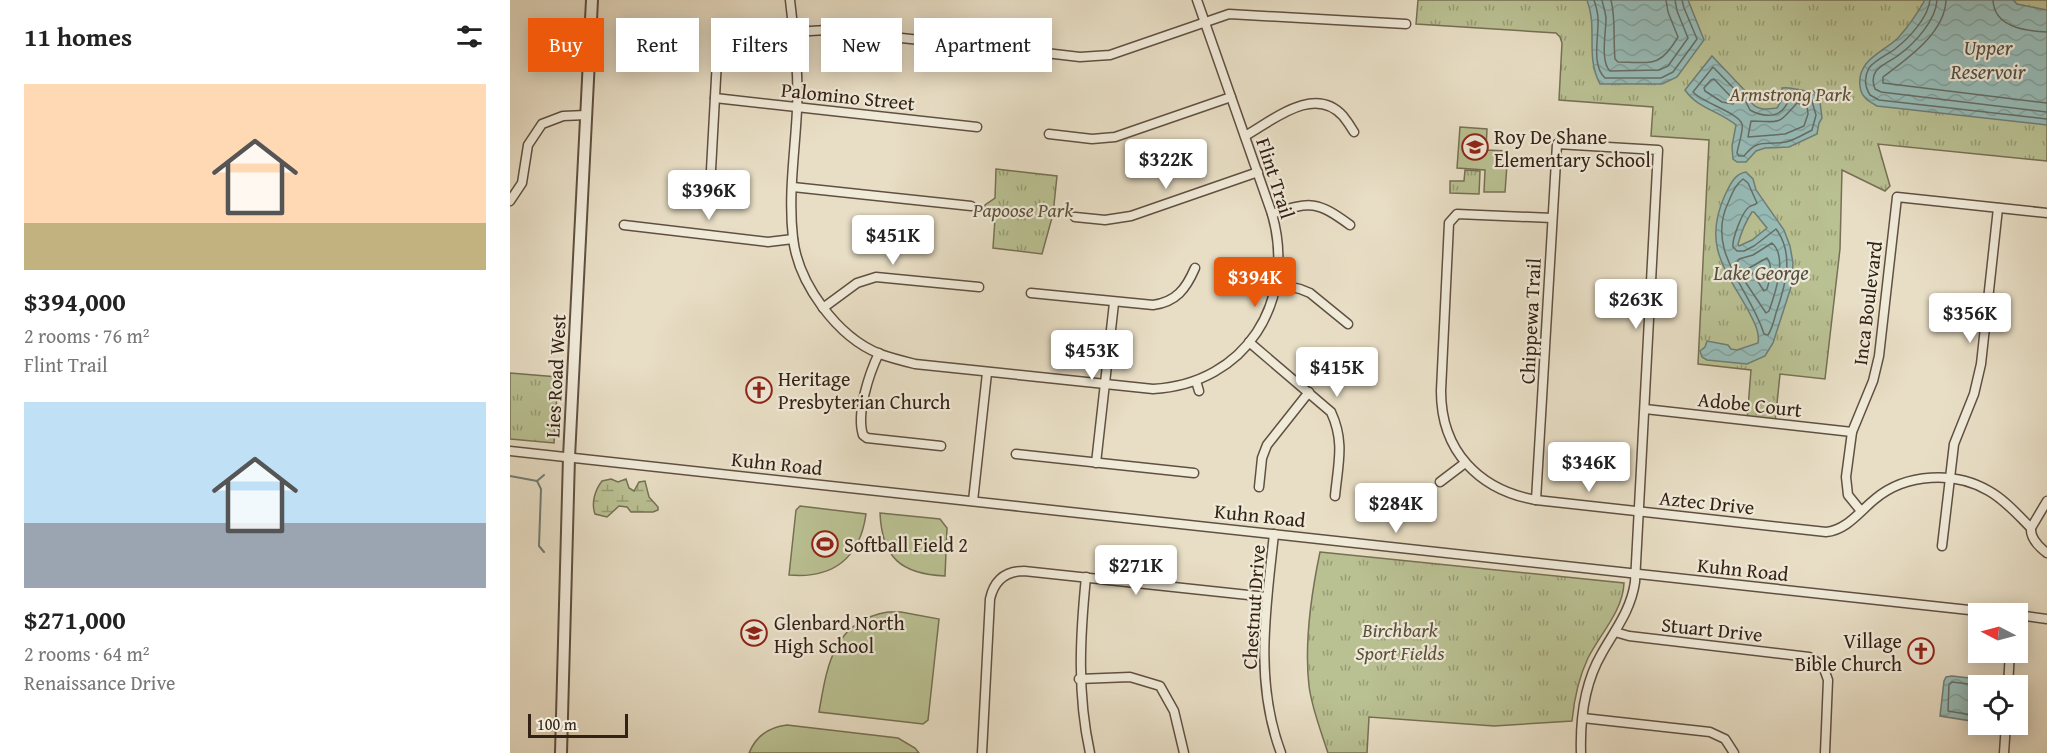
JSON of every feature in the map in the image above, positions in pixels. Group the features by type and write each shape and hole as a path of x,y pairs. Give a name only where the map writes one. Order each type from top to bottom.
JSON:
{"street":[{"name":"Lies Road West","path":"561,753 569,457 592,0"},
{"name":"Flint Trail","path":"790,0 792,18"},
{"name":"Flint Trail","path":"795,72 797,107 793,239 802,270 823,308 844,330 879,353 915,364 1105,386 1161,389 1196,381 1223,366 1249,342 1266,317 1278,284 1279,246 1272,213 1197,0"},
{"path":"1052,54 1080,57 1110,55 1229,14 1406,24"},
{"path":"809,31 827,30 914,39"},
{"path":"711,170 716,72"},
{"path":"1049,134 1092,139 1115,137 1231,97"},
{"name":"Palomino Street","path":"715,98 977,127"},
{"path":"1245,136 1290,110 1310,104 1325,105 1338,112 1354,132"},
{"path":"510,201 522,183 528,145 542,124 563,116 586,115"},
{"name":"Chippewa Trail","path":"1536,500 1557,144 1658,150 1645,409"},
{"path":"1075,217 1109,220 1131,216 1258,172"},
{"path":"793,187 971,206"},
{"name":"Inca Boulevard","path":"1861,511 1848,495 1845,482 1852,432 1873,381 1879,356 1897,197 1998,208"},
{"path":"1272,213 1302,205 1313,205 1329,210 1350,225"},
{"path":"1942,546 1954,444 1974,394 1980,368 1998,208 2047,213"},
{"name":"Aztec Drive","path":"1552,218 1457,214 1449,223 1441,403 1447,431 1465,463 1489,484 1517,497 1536,500 1826,532 1837,530 1877,497 1898,485 1925,478 1950,478 1974,484 1989,491 2008,505 2031,528 2031,534 2039,547 2047,553"},
{"path":"624,225 768,242 793,239"},
{"path":"1031,294 1143,306 1165,303 1185,289 1195,268"},
{"path":"823,308 853,285 876,277 979,287"},
{"path":"1278,284 1310,293 1348,324"},
{"path":"1096,463 1114,303"},
{"path":"1249,342 1331,412 1338,426 1340,448 1335,496"},
{"path":"879,353 867,381 861,436 941,446"},
{"path":"973,501 987,373"},
{"path":"1196,381 1199,391"},
{"path":"1259,487 1262,458 1267,445 1310,392"},
{"path":"1581,753 1583,718 1593,673 1602,652 1631,601 1636,573 1645,409"},
{"name":"Adobe Court","path":"1645,409 1852,432"},
{"name":"Kuhn Road","path":"510,451 1968,610"},
{"path":"1016,454 1194,473"},
{"path":"1440,482 1465,463"},
{"path":"2031,528 2047,501"},
{"name":"Chestnut Drive","path":"1274,534 1263,638 1264,680 1272,725 1281,753"},
{"path":"982,753 990,599 1001,577 1019,571 1267,597"},
{"path":"1086,577 1079,649 1079,679 1090,753"},
{"path":"2028,616 2047,619"},
{"name":"Stuart Drive","path":"1615,632 1629,636 1809,657 1823,666 1828,680 1825,753"},
{"path":"1079,679 1130,677 1160,686 1174,711 1184,753"},
{"path":"1583,718 1710,732 1725,739 1734,753"},
{"path":"2004,753 2005,735"}],"green space":[{"name":"Armstrong Park","path":"1418,0 2047,0 2047,161 1878,144 1890,186 1885,191 1842,170 1840,249 1825,379 1780,374 1775,423 1747,420 1751,370 1698,364 1709,140 1651,136 1653,107 1559,100 1562,43 1556,33 1416,24"},
{"path":"1460,127 1487,129 1486,150 1508,151 1505,192 1484,192 1485,170 1457,168"},
{"name":"Papoose Park","path":"996,169 1057,176 1053,214 1042,254 993,248 995,219 984,213 985,205 995,198"},
{"path":"1465,170 1480,171 1479,194 1450,193 1450,181 1464,181"},
{"path":"510,373 558,377 554,443 510,439"},
{"path":"611,479 618,482 626,479 629,488 634,491 639,482 645,481 649,497 658,510 631,512 627,507 619,506 607,517 595,514 594,497 597,488 602,481"},
{"name":"Softball Field 2","path":"800,506 866,514 858,543 842,563 819,573 789,575 796,510"},
{"path":"880,513 940,519 947,528 945,576 917,572 897,561 885,542"},
{"name":"Birchbark Sport Fields","path":"1320,552 1624,583 1623,593 1615,613 1585,665 1577,689 1572,721 1494,726 1369,717 1367,753 1328,753 1312,703 1307,653 1309,619"},
{"path":"888,612 939,619 928,720 923,724 819,712 825,678 836,648 844,635 855,625 870,617"},
{"path":"787,725 898,738 919,753 749,753 764,733"}],"water":[{"path":"1587,0 1688,0 1704,40 1677,77 1662,84 1600,84 1593,63 1592,21"},
{"name":"Upper Reservoir","path":"1925,0 2013,0 2017,4 2047,10 2047,125 1877,106 1866,98 1860,86 1860,77 1866,63 1898,38 1913,20"},
{"path":"1712,56 1752,98 1754,106 1767,109 1777,108 1783,98 1782,88 1814,91 1820,102 1822,118 1817,134 1789,147 1765,148 1756,151 1746,162 1737,162 1733,159 1732,146 1736,125 1696,102 1685,90"},
{"name":"Lake George","path":"1746,172 1753,179 1756,190 1784,230 1793,263 1791,287 1773,343 1765,356 1747,364 1707,360 1702,357 1700,351 1705,347 1707,341 1728,345 1731,349 1737,350 1758,343 1755,323 1725,270 1716,243 1718,213 1731,184","holes":["1754,212 1767,228 1752,240 1739,246 1744,227"]},
{"path":"1946,677 1968,678 1968,720 1940,716"}],"waterway":[{"path":"537,481 544,475"},
{"path":"510,476 537,481"},
{"path":"537,481 541,489 539,546 544,552"}],"place":[{"name":"Roy De Shane Elementary School","path":"1475,147"},
{"name":"Heritage Presbyterian Church","path":"759,390"},
{"name":"Softball Field 2","path":"825,544"},
{"name":"Glenbard North High School","path":"754,633"},
{"name":"Village Bible Church","path":"1921,651"}]}
